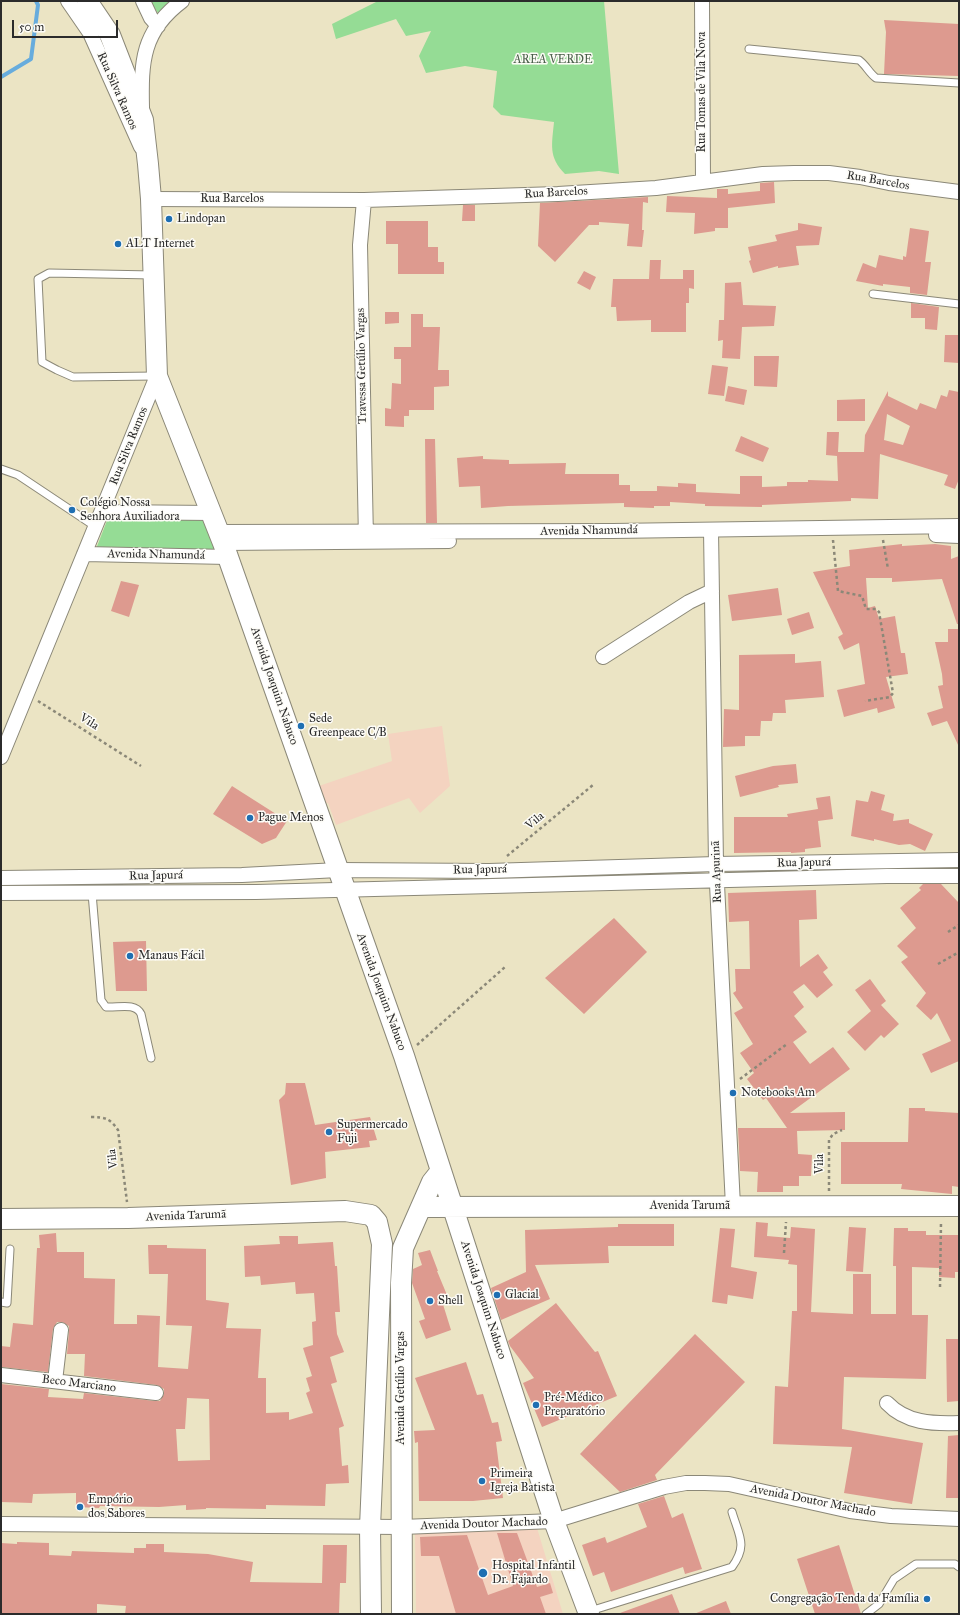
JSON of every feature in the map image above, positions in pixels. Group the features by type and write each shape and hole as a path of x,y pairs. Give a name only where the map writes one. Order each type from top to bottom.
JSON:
{"main road":[{"name":"Rua Silva Ramos","path":"87,1 110,35 142,120 148,164 157,376"},
{"name":"Avenida Joaquim Nabuco","path":"157,376 213,513 404,1056 440,1172 453,1206 554,1521 588,1613"},
{"name":"Avenida Getúlio Vargas","path":"402,1614 401,1283 403,1248 432,1182 440,1172"},
{"name":"Avenida Tarumã","path":"421,1207 950,1205"},
{"name":"Avenida Tarumã","path":"1,1219 128,1218 344,1211 371,1215"},
{"name":"Avenida Getúlio Vargas","path":"371,1215 377,1222 382,1244 370,1527 371,1614"}],"street":[{"name":"Rua Silva Ramos","path":"68,1 90,33 148,164"},
{"path":"143,1 151,18 158,26"},
{"path":"142,120 142,66 149,40 158,26 182,1"},
{"name":"Rua Tomas de Vila Nova","path":"702,1 702,182"},
{"name":"Rua Barcelos","path":"150,199 364,200 558,194 702,182 763,174 829,173 889,183 959,192"},
{"name":"Travessa Getúlio Vargas","path":"364,200 360,245 366,536"},
{"name":"Rua Silva Ramos","path":"1,757 6,733 27,694 157,376"},
{"path":"102,512 213,513"},
{"name":"Avenida Nhamundá","path":"711,534 959,526"},
{"name":"Avenida Nhamundá","path":"84,554 366,536 711,534 959,536"},
{"name":"Rua Apurinã","path":"711,534 716,864 733,1206"},
{"path":"603,657 689,602 712,591"},
{"name":"Rua Japurá","path":"1,878 235,875 338,870 489,871 716,864 959,860"},
{"name":"Rua Japurá","path":"1,893 344,889 959,876"},
{"path":"55,1381 61,1330"},
{"name":"Beco Marciano","path":"1,1376 156,1393"},
{"path":"887,1403 896,1413 918,1422 959,1423"},
{"name":"Avenida Doutor Machado","path":"1,1524 402,1527 554,1521 664,1487 686,1483 705,1482 729,1484 850,1511 891,1516 959,1519"}],"lane":[{"path":"749,49 859,60 864,63 871,75 876,78 959,83"},
{"path":"153,275 49,273 38,279 38,291 42,362 73,377 157,376"},
{"path":"873,294 959,304"},
{"path":"1,469 18,475 96,527"},
{"path":"92,893 101,1000 106,1007 132,1006 139,1009 150,1058"},
{"path":"1,1302 7,1303 10,1249"},
{"path":"588,1613 732,1567 741,1555 742,1545 732,1512"},
{"path":"866,1614 879,1604 894,1579 916,1564 955,1564 959,1567"}],"path":[{"path":"833,536 838,591 862,596 866,608 876,608 879,612 893,694 890,696 865,701"},
{"path":"882,536 888,569"},
{"name":"Vila","path":"27,694 141,766"},
{"name":"Vila","path":"489,871 592,785"},
{"path":"948,932 959,925"},
{"path":"938,964 959,952"},
{"path":"404,1056 504,967"},
{"path":"728,1088 788,1044"},
{"name":"Vila","path":"91,1118 106,1118 111,1120 118,1130 128,1218"},
{"name":"Vila","path":"829,1206 829,1140 833,1134 842,1130"},
{"path":"940,1287 950,1205"},
{"path":"784,1253 787,1206"}],"shaded area":[{"path":"442,726 450,786 420,813 409,798 336,825 328,803 322,805 316,787 392,761 388,734"},
{"name":"Hospital Infantil Dr. Fajardo","path":"537,1528 563,1614 416,1614 415,1531"}],"green space":[{"path":"150,1 178,1 160,16"},
{"name":"AREA VERDE","path":"378,1 604,1 619,174 599,171 565,174 556,162 552,150 554,122 501,115 493,107 497,71 465,66 426,73 419,56 431,31 406,36 396,19 336,39 332,24"},
{"path":"209,517 222,552 94,554 108,518"}],"building":[{"path":"884,20 959,24 959,76 884,74 886,32"},
{"path":"774,182 775,203 728,208 728,228 715,228 715,231 694,234 695,213 666,212 667,196 717,198 717,189 728,189 728,194 760,191 760,183"},
{"path":"648,197 648,203 643,202 642,230 644,230 642,247 627,246 629,224 599,222 599,225 589,225 555,262 538,246 540,203"},
{"path":"463,205 475,205 475,221 462,221"},
{"path":"386,221 428,221 428,247 438,247 438,262 444,262 444,274 398,274 398,244 386,244"},
{"path":"798,223 822,227 819,245 796,246 799,265 778,268 778,266 753,273 749,261 751,260 748,247 777,241 775,235 798,230"},
{"path":"910,228 929,231 925,262 931,262 927,295 910,293 910,287 883,284 883,286 856,281 863,263 876,268 879,255 903,260 903,256 906,257"},
{"path":"650,260 661,260 660,279 683,279 683,270 694,270 694,289 689,288 689,303 686,303 686,332 651,332 651,320 617,321 616,307 611,307 613,279 649,279"},
{"path":"584,271 596,277 590,290 577,283"},
{"path":"741,282 743,305 776,306 774,326 742,327 740,359 722,358 723,340 718,341 719,320 724,320 725,283"},
{"path":"911,303 939,307 937,330 925,329 925,318 911,318"},
{"path":"385,312 399,312 399,323 385,324"},
{"path":"411,314 423,314 423,327 440,327 438,370 449,370 449,386 434,387 434,410 409,410 409,416 404,416 404,427 385,426 385,408 391,409 392,383 401,384 401,359 394,359 394,347 411,347"},
{"path":"945,335 959,335 959,363 944,362"},
{"path":"754,356 779,356 777,387 754,386"},
{"path":"712,365 728,367 724,396 708,394"},
{"path":"728,386 747,390 744,405 725,401"},
{"path":"949,390 959,392 959,479 955,489 944,485 948,475 880,454 878,499 851,498 851,501 762,505 762,507 705,506 705,504 670,502 670,506 654,506 654,508 624,507 624,503 481,508 480,486 459,487 457,458 483,456 483,459 509,460 509,464 566,463 565,474 619,474 619,485 630,485 630,491 657,491 657,486 678,487 678,483 696,484 696,492 740,494 740,476 762,476 762,487 787,486 787,482 808,482 808,480 838,481 837,456 826,455 827,432 839,432 838,452 864,452 865,435 888,391 888,396 917,410 920,403 936,409 941,395 947,397","holes":["887,414 910,426 903,445 884,440"]},
{"path":"865,399 865,421 837,421 837,400"},
{"path":"741,436 769,448 763,462 735,451"},
{"path":"425,439 435,439 437,523 426,523"},
{"path":"902,544 902,546 935,544 951,546 951,559 959,556 959,624 957,624 942,579 892,582 892,578 866,578 868,608 875,606 879,619 895,616 901,653 905,653 908,674 886,677 895,708 878,713 877,708 844,717 837,690 865,684 859,643 844,650 838,637 843,634 813,572 850,566 849,550"},
{"path":"121,581 139,585 129,617 111,611"},
{"path":"778,588 782,615 732,621 728,595"},
{"path":"809,612 814,628 792,635 787,619"},
{"path":"948,629 959,629 959,747 947,721 932,726 927,713 943,708 938,686 943,685 942,674 935,642 948,642"},
{"path":"795,654 795,663 821,661 824,697 785,700 786,713 773,713 772,721 761,721 760,736 745,736 745,746 723,747 724,709 739,710 739,655"},
{"path":"796,764 798,783 778,785 779,787 740,797 735,776 773,766"},
{"name":"Pague Menos","path":"232,786 287,821 276,838 262,844 213,814"},
{"path":"871,791 885,795 881,810 894,814 893,821 909,819 909,823 933,834 925,851 910,844 899,845 874,839 874,841 851,836 856,800 868,802"},
{"path":"830,796 833,819 818,821 821,847 805,849 805,852 791,853 734,853 734,817 788,817 787,814 818,809 816,798"},
{"path":"923,884 941,884 959,903 959,1061 931,1073 922,1054 951,1041 937,1013 931,1020 916,1006 926,993 901,962 908,957 897,946 916,928 900,908 921,890 919,888"},
{"path":"816,890 817,919 799,920 800,967 818,954 828,968 823,972 833,985 817,998 804,984 793,992 804,1007 794,1016 807,1032 793,1042 810,1064 833,1047 850,1069 790,1113 845,1112 845,1130 797,1131 798,1154 812,1155 811,1176 799,1176 799,1186 783,1186 783,1192 757,1192 758,1172 740,1171 738,1128 787,1128 766,1098 763,1100 747,1079 754,1073 740,1053 753,1044 734,1013 743,1008 733,993 736,991 735,969 750,969 749,921 729,922 728,893"},
{"path":"614,918 647,952 584,1014 545,978"},
{"name":"Manaus Fácil","path":"146,941 147,991 116,991 113,942"},
{"path":"870,979 886,1001 881,1005 899,1024 884,1038 881,1035 865,1051 847,1032 871,1011 855,990"},
{"name":"Supermercado Fuji","path":"286,1083 305,1083 315,1125 370,1117 377,1140 369,1141 370,1147 325,1152 326,1178 291,1185 279,1100 285,1094"},
{"path":"909,1108 925,1108 925,1111 959,1113 959,1187 952,1186 952,1194 901,1189 902,1184 841,1184 841,1142 908,1142"},
{"path":"756,1222 768,1223 767,1236 790,1238 791,1227 815,1229 811,1312 853,1314 853,1274 871,1274 871,1314 896,1314 896,1266 893,1266 894,1228 908,1228 908,1231 926,1231 926,1235 959,1235 959,1272 955,1272 955,1278 939,1277 939,1268 912,1267 912,1315 928,1315 926,1379 844,1377 842,1429 923,1443 912,1504 844,1493 852,1447 773,1444 775,1386 788,1387 792,1311 797,1311 797,1265 788,1264 789,1260 754,1257"},
{"path":"618,1224 674,1224 674,1246 608,1246 609,1263 535,1265 550,1299 501,1320 491,1288 526,1272 525,1230 618,1227"},
{"path":"849,1227 866,1228 863,1272 846,1271"},
{"path":"720,1228 735,1229 731,1267 757,1272 753,1299 728,1295 727,1304 712,1302"},
{"path":"56,1233 57,1252 84,1252 84,1278 115,1279 114,1324 137,1324 137,1315 160,1316 158,1367 188,1369 192,1326 166,1325 168,1274 149,1274 148,1245 167,1245 167,1248 206,1249 206,1300 229,1303 226,1328 261,1329 258,1378 266,1378 266,1413 289,1412 289,1420 313,1413 306,1393 310,1391 306,1378 312,1376 303,1348 313,1345 312,1322 316,1321 314,1293 296,1294 295,1282 261,1285 260,1276 245,1277 244,1246 280,1244 279,1236 298,1236 298,1244 333,1242 335,1266 337,1266 340,1312 335,1312 337,1334 344,1352 330,1357 337,1382 331,1384 344,1426 339,1428 342,1466 348,1465 349,1483 326,1484 325,1506 266,1505 266,1509 206,1508 186,1510 186,1505 159,1507 76,1507 76,1493 33,1494 32,1503 1,1502 1,1384 49,1389 48,1397 83,1399 84,1393 160,1401 164,1394 164,1389 157,1385 84,1376 85,1354 67,1354 69,1326 62,1322 57,1322 53,1329 48,1372 1,1367 1,1346 10,1347 13,1323 33,1325 37,1248 40,1248 39,1235","holes":["187,1398 209,1399 210,1460 178,1461 176,1429 185,1429"]},
{"path":"430,1250 447,1295 441,1298 451,1330 426,1339 419,1321 425,1319 412,1283 413,1269 422,1265 418,1253"},
{"path":"556,1303 595,1352 598,1351 617,1396 542,1427 523,1383 534,1378 510,1346 508,1341"},
{"path":"695,1334 745,1382 655,1475 657,1480 620,1492 580,1454"},
{"path":"946,1339 959,1339 959,1401 947,1402"},
{"path":"466,1362 477,1395 483,1394 492,1423 498,1422 502,1441 496,1442 503,1498 473,1501 419,1501 418,1442 415,1443 414,1431 435,1430 415,1378"},
{"path":"959,1435 959,1498 946,1498 948,1436"},
{"path":"664,1496 672,1518 683,1513 702,1569 685,1574 683,1567 611,1592 604,1572 593,1576 582,1545 605,1537 607,1543 647,1527 638,1504"},
{"path":"497,1533 517,1533 537,1587 550,1583 553,1593 540,1597 546,1614 456,1614 439,1556 421,1556 420,1537 467,1535 488,1595 513,1586"},
{"path":"17,1542 49,1543 49,1555 71,1556 72,1551 134,1553 134,1548 146,1548 146,1544 164,1544 164,1552 208,1554 253,1562 250,1582 322,1583 323,1545 347,1545 346,1583 340,1583 339,1614 125,1614 126,1606 97,1604 97,1614 1,1614 1,1543 17,1544"},
{"path":"839,1545 861,1614 815,1614 797,1559"},
{"path":"672,1594 680,1614 620,1613"},
{"path":"726,1601 731,1614 694,1614"}],"waterway":[{"path":"1,77 31,59 38,5 36,1"}],"place":[{"name":"Lindopan","path":"169,219"},
{"name":"ALT Internet","path":"118,244"},
{"name":"Colégio Nossa Senhora Auxiliadora","path":"72,510"},
{"name":"Sede Greenpeace C/B","path":"301,726"},
{"name":"Pague Menos","path":"250,818"},
{"name":"Manaus Fácil","path":"130,956"},
{"name":"Notebooks Am","path":"733,1093"},
{"name":"Supermercado Fuji","path":"329,1132"},
{"name":"Glacial","path":"497,1295"},
{"name":"Shell","path":"430,1301"},
{"name":"Pré-Médico Preparatório","path":"536,1405"},
{"name":"Primeira Igreja Batista","path":"482,1481"},
{"name":"Empório dos Sabores","path":"80,1507"},
{"name":"Hospital Infantil Dr. Fajardo","path":"483,1573"},
{"name":"Congregação Tenda da Família","path":"927,1599"}]}
